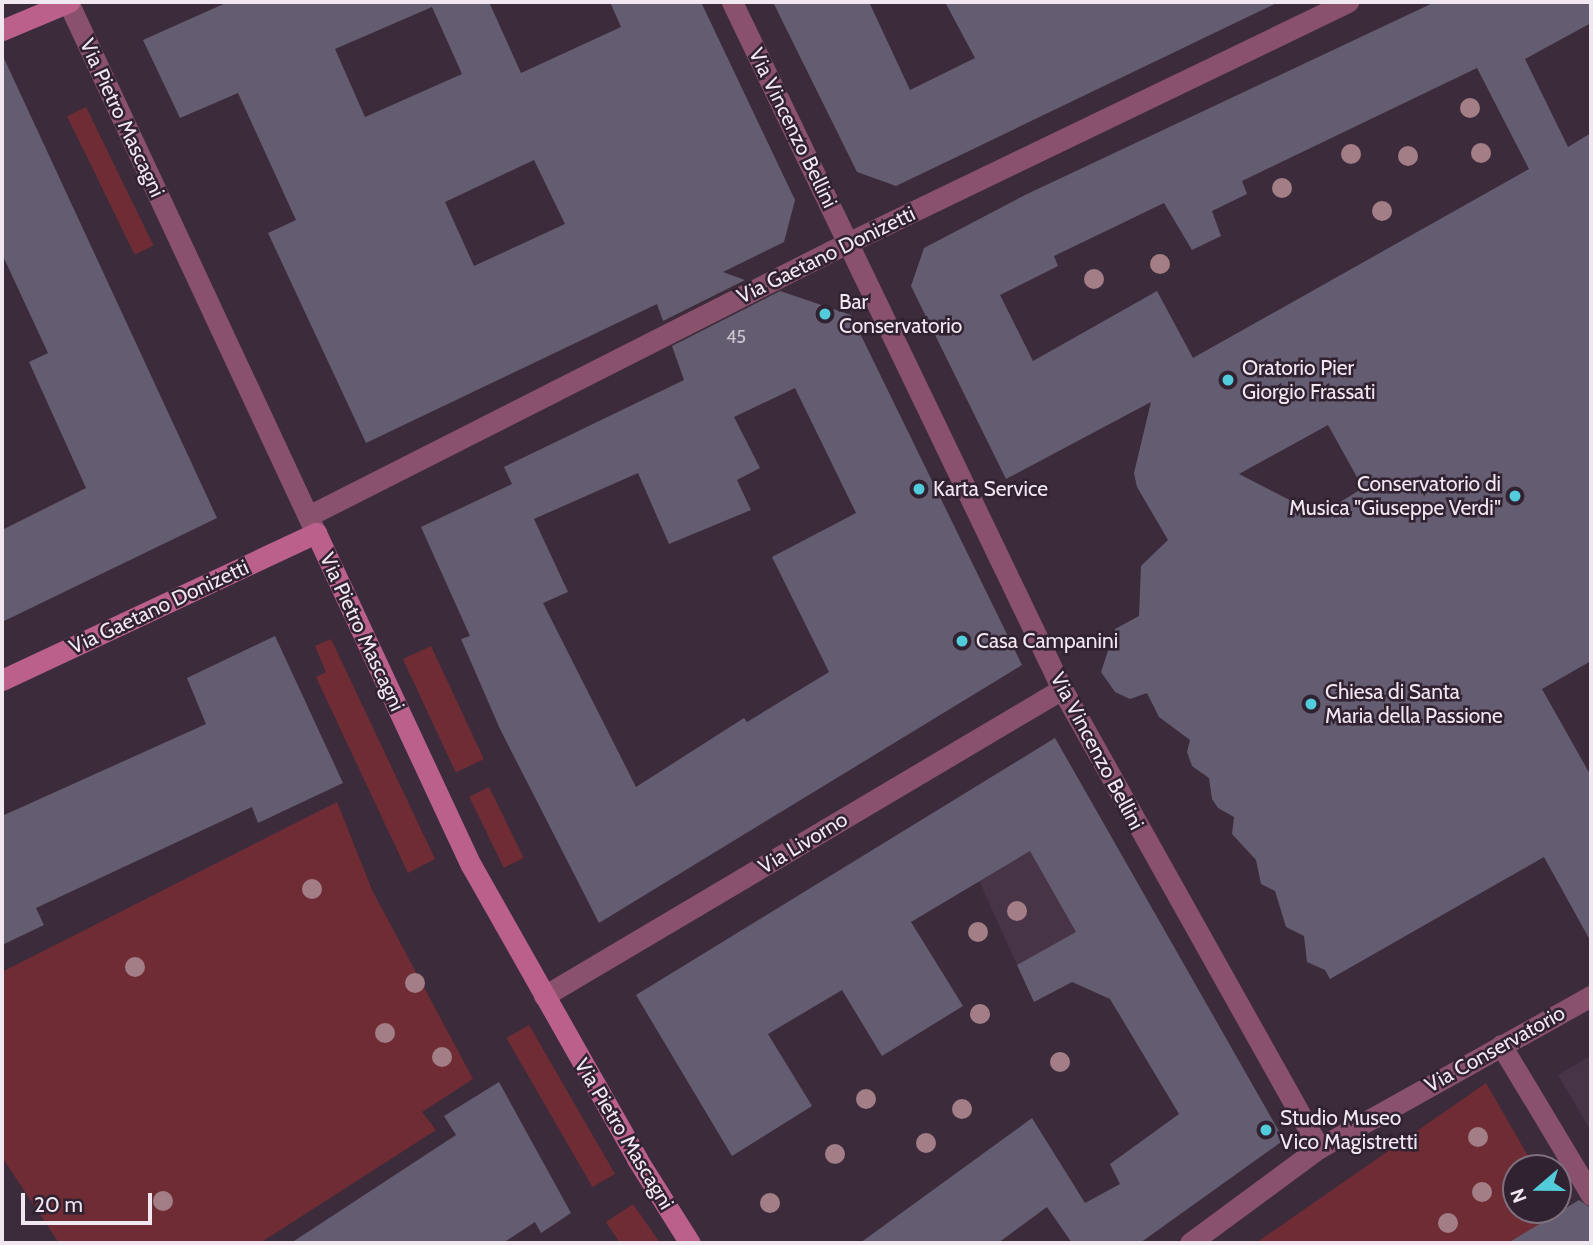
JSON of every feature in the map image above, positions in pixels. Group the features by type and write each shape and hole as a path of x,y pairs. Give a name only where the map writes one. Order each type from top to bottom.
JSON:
{"street":[{"path":"2,30 68,2"},
{"name":"Via Pietro Mascagni","path":"68,2 471,865 544,996 690,1243"},
{"name":"Via Vincenzo Bellini","path":"732,2 1062,688 1319,1148"},
{"name":"Via Gaetano Donizetti","path":"2,680 312,524 848,242 1348,2"},
{"name":"Via Livorno","path":"544,996 1062,688"},
{"name":"Via Conservatorio","path":"1190,1243 1319,1148 1591,996"},
{"path":"1502,1045 1591,1195"}],"shaded area":[{"path":"86,107 154,245 135,255 67,116"},
{"path":"331,639 435,859 408,873 316,677 326,672 315,646"},
{"path":"431,646 484,759 456,772 403,659"},
{"path":"1055,738 1142,891 1093,921 1034,1002 946,808"},
{"path":"489,787 524,858 504,868 469,797"},
{"path":"337,802 372,890 473,1079 422,1112 436,1130 260,1243 59,1243 2,1157 2,972"},
{"path":"529,1025 615,1174 592,1187 506,1038"},
{"path":"1591,1056 1591,1131 1558,1075"},
{"path":"1486,1083 1527,1154 1502,1154 1502,1224 1540,1224 1508,1243 1256,1243"},
{"path":"633,1204 660,1243 620,1243 606,1222"}],"building":[{"path":"228,2 489,2 521,73 621,27 610,2 701,2 795,200 784,242 723,272 745,280 663,321 657,304 366,443 268,233 296,220 238,93 180,118 143,40","holes":["432,7 462,74 365,117 335,49","534,160 565,224 474,266 445,202"]},
{"path":"773,2 869,2 910,90 975,58 945,2 1279,2 896,186 857,172"},
{"path":"1435,2 1591,2 1591,23 1525,59 1568,147 1591,133 1591,661 1542,689 1591,776 1591,942 1544,857 1330,979 1325,970 1307,962 1304,936 1286,927 1275,891 1261,884 1256,860 1232,834 1234,817 1218,808 1212,799 1209,778 1192,766 1187,752 1190,740 1159,717 1147,693 1130,699 1115,692 1101,672 1115,629 1139,616 1141,566 1168,540 1137,487 1134,473 1151,402 1006,479 911,286 924,248 1025,195","holes":["1477,68 1529,169 1193,358 1157,291 1033,361 1000,295 1058,266 1054,256 1164,203 1192,250 1221,236 1212,211 1247,194 1242,181","1328,425 1363,488 1319,515 1239,474"]},
{"path":"2,54 217,518 2,622 2,530 86,488 29,362 48,353 2,254"},
{"path":"780,291 851,315 1022,665 599,923 500,729 461,639 470,636 421,527 512,484 504,467 684,380 672,346","holes":["795,388 856,513 772,557 829,672 747,722 744,718 636,787 543,603 568,592 534,519 638,473 669,544 751,510 737,480 760,468 734,417"]},
{"path":"275,636 343,783 258,823 252,807 36,908 44,925 2,945 2,816 206,724 187,678"},
{"path":"1055,738 1284,1140 1140,1243 1072,1243 1047,1207 998,1243 860,1243 1032,1118 1085,1203 1120,1184 1110,1164 1179,1114 1110,999 1072,982 1034,1002 1017,965 1076,932 1030,851 911,922 963,1006 882,1056 842,990 768,1034 812,1106 732,1156 636,995"},
{"path":"499,1082 571,1213 541,1233 535,1222 503,1243 291,1243 456,1135 444,1116"},
{"path":"1579,1200 1591,1208 1591,1243 1508,1243 1539,1224 1572,1224 1572,1204"}],"place":[{"name":"Bar Conservatorio","path":"825,314"},
{"name":"Oratorio Pier Giorgio Frassati","path":"1228,380"},
{"name":"Karta Service","path":"919,489"},
{"name":"Conservatorio di Musica \"Giuseppe Verdi\"","path":"1515,496"},
{"name":"Casa Campanini","path":"962,641"},
{"name":"Chiesa di Santa Maria della Passione","path":"1311,704"},
{"name":"Studio Museo Vico Magistretti","path":"1266,1130"}]}
